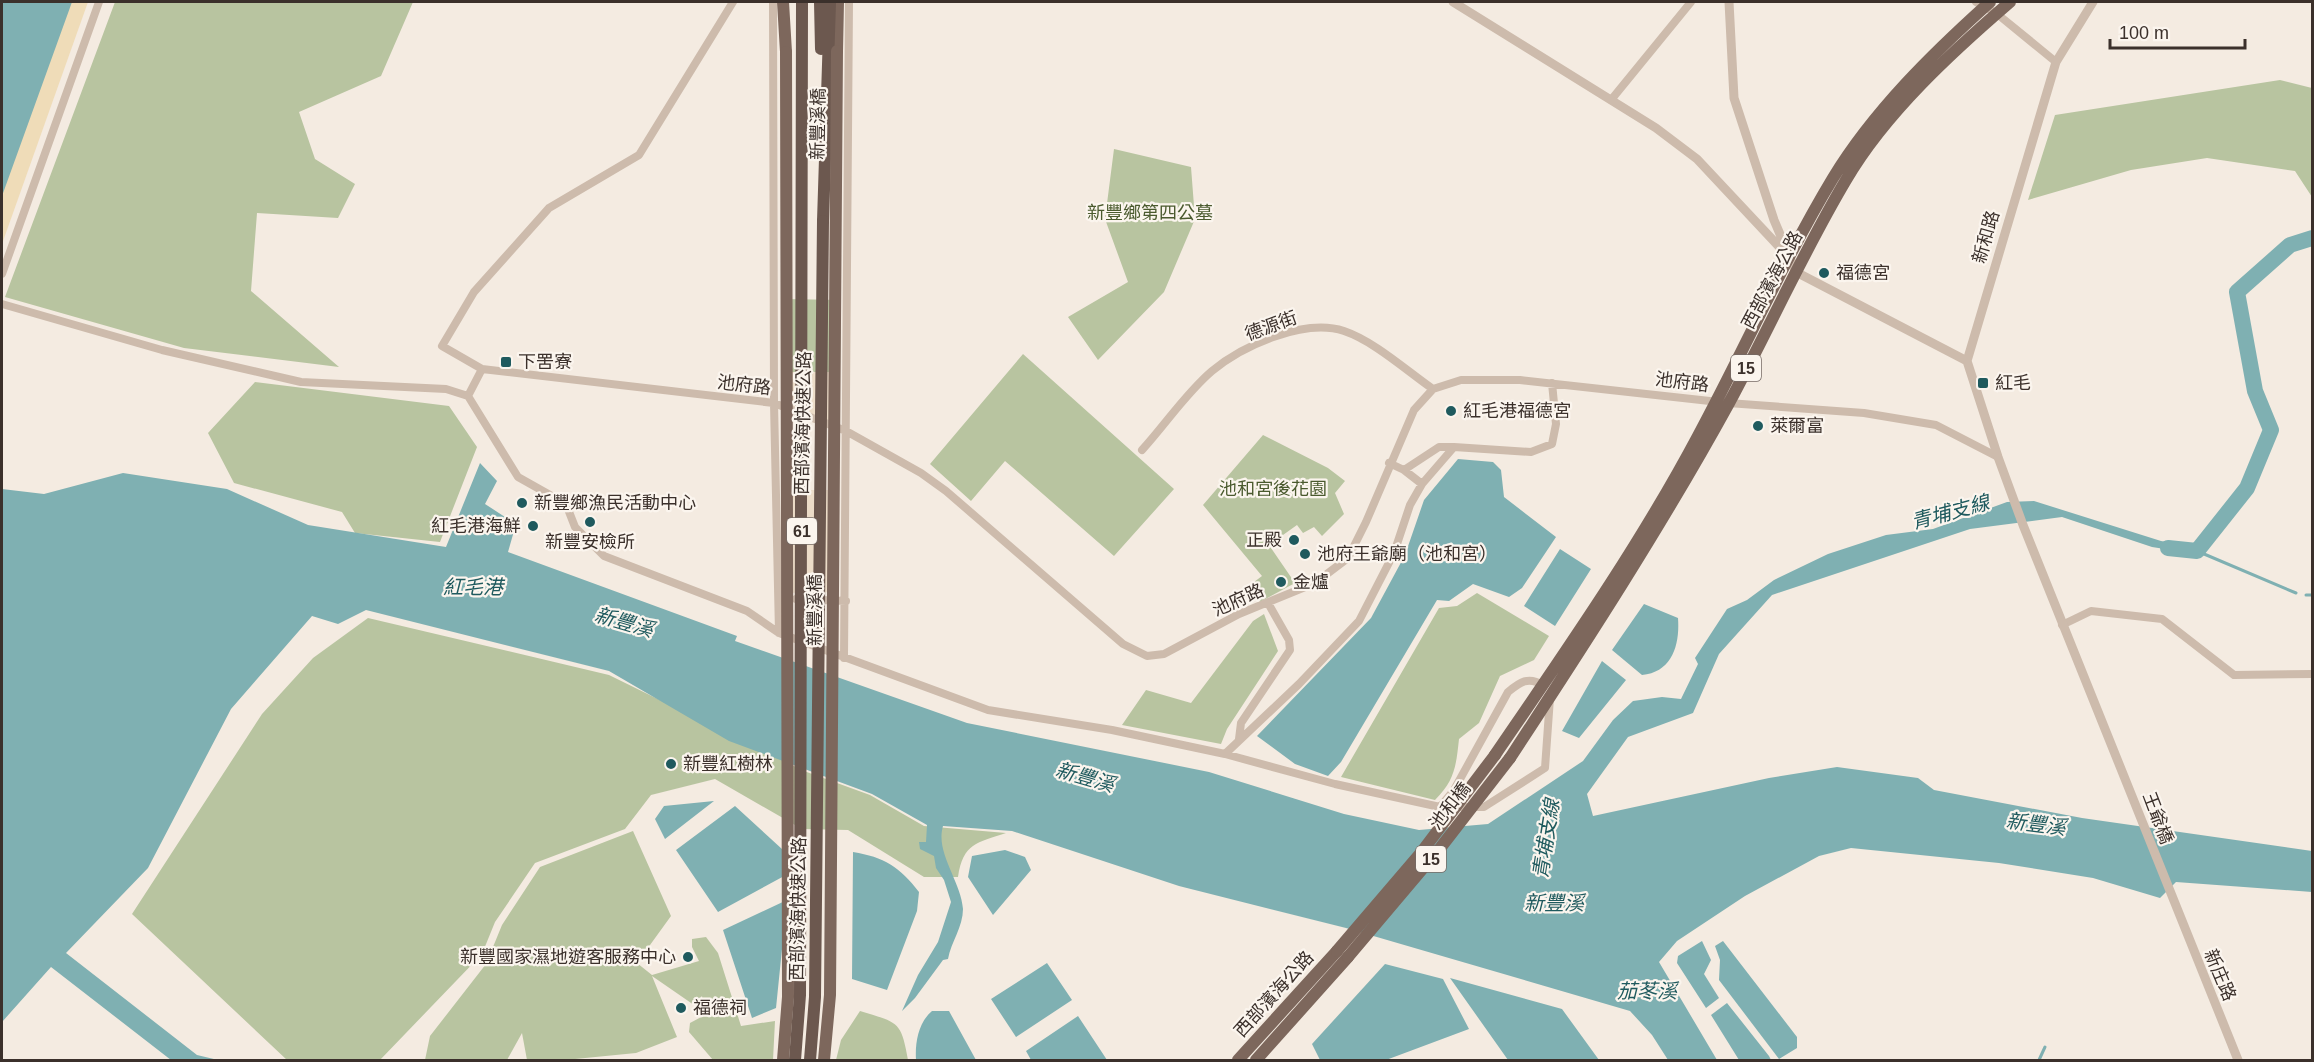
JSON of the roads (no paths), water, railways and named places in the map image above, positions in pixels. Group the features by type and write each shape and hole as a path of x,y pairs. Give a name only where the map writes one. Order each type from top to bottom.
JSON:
{"highway":[{"name":"西部濱海快速公路","path":"795,1060 800,995 802,2"},
{"name":"西部濱海快速公路","path":"810,1060 815,997 823,221 820,2"},
{"path":"823,221 830,2"}],"main road":[{"name":"新豐溪橋","path":"783,2 786,52 788,997 783,1060"},
{"name":"新豐溪橋","path":"824,1060 831,960 838,2"},
{"name":"西部濱海公路","path":"1510,758 1580,653 1796,272 1846,178 1884,128 1931,75 2010,2"},
{"name":"西部濱海公路","path":"1495,755 1630,552 1698,437 1722,402 1789,257 1834,177 1882,111 1983,3"},
{"name":"池和橋","path":"1343,954 1495,755"},
{"name":"池和橋","path":"1343,954 1441,847 1510,758"},
{"name":"西部濱海公路","path":"1238,1060 1343,954"},
{"name":"西部濱海公路","path":"1256,1060 1343,954"}],"street":[{"path":"2,274 99,2"},
{"path":"468,396 482,369 442,346 474,292 549,208 639,155 733,2"},
{"path":"773,2 774,403 779,633"},
{"path":"844,658 849,2"},
{"path":"1453,2 1656,128 1696,159 1789,257"},
{"path":"1611,100 1691,2"},
{"path":"1729,2 1734,98 1774,220 1796,272 1967,361 1998,457 2062,625 2091,611 2162,619 2234,675 2313,674"},
{"name":"新和路","path":"1967,361 2056,62 2092,2"},
{"path":"1983,3 2056,62"},
{"path":"2,304 162,350 301,382 446,389 468,396 518,477 566,504 575,527 604,556 747,611 779,633 988,710 1112,730 1226,754 1335,784 1440,807 1484,807 1545,768 1551,697"},
{"name":"德源街","path":"1142,450 1212,371 1265,340 1295,330 1313,327 1344,331 1358,337 1433,389"},
{"name":"池府路","path":"482,369 774,403 846,431 921,473 949,494 1123,644 1147,656 1164,654 1239,614 1316,583 1348,558 1414,410 1433,389 1461,380 1552,383 1722,402 1864,413 1936,425 1998,457"},
{"path":"1404,470 1439,447 1531,452 1552,444 1555,433 1552,383"},
{"path":"1226,754 1239,739 1299,684 1359,621 1394,553 1400,529 1422,484 1454,447"},
{"path":"1389,463 1404,470 1422,484"},
{"path":"779,599 846,601"},
{"path":"1239,739 1241,723 1290,650 1289,640 1268,603"},
{"name":"王爺橋","path":"2062,625 2113,747 2172,901"},
{"path":"1440,807 1454,790 1508,692 1521,681 1534,679 1543,685"},
{"path":"1454,790 1467,807"},
{"name":"新庄路","path":"2172,901 2238,1060"}],"water":[{"path":"2,2 72,2 2,196"},
{"path":"1458,459 1493,462 1501,470 1504,497 1556,537 1522,588 1509,597 1473,584 1449,601 1437,600 1341,762 1328,776 1295,764 1257,736 1371,618 1405,555 1424,500"},
{"name":"新豐溪","path":"480,463 497,481 485,504 516,524 508,552 737,636 735,641 967,723 1209,772 1344,814 1419,830 1488,824 1583,761 1613,720 1633,701 1662,697 1681,699 1698,664 1695,658 1727,609 1747,600 1774,580 1828,554 1886,535 1933,529 2007,502 2034,501 2161,541 2192,547 2190,553 2152,547 2062,517 1970,529 1772,595 1719,654 1693,713 1628,737 1587,794 1593,816 1769,778 1837,767 1918,778 1934,790 2082,818 2312,851 2312,892 2176,882 2160,898 2093,878 1999,863 1851,848 1819,856 1745,896 1677,941 1659,962 1717,1060 1668,1060 1652,1035 1630,1011 1346,928 1179,886 1012,831 943,826 942,846 961,899 963,909 961,922 948,959 943,960 915,998 902,1011 918,975 938,942 951,902 944,880 936,868 934,856 920,849 919,842 926,842 927,825 872,794 729,741 609,671 366,610 338,624 312,616 231,709 148,868 66,953 197,1055 218,1060 171,1060 51,967 2,1022 2,489 44,494 123,473 227,489 308,525 446,547"},
{"path":"1560,549 1591,569 1555,626 1524,606"},
{"path":"1644,604 1678,618 1678,628 1675,647 1667,663 1661,669 1642,675 1612,650"},
{"path":"1602,661 1626,680 1579,738 1562,731"},
{"path":"714,801 665,839 655,819 664,806"},
{"path":"735,806 794,860 786,875 718,912 676,850"},
{"path":"1005,850 1025,857 1031,870 993,915 968,877 972,856"},
{"path":"853,852 890,864 919,892 917,911 887,990 852,979"},
{"path":"787,900 776,1008 752,1018 723,930"},
{"path":"1702,941 1711,960 1704,974 1719,998 1706,1008 1677,963 1678,956"},
{"path":"1723,941 1797,1037 1797,1048 1779,1059 1719,980 1720,960 1715,946"},
{"path":"1047,963 1072,1000 1016,1037 991,999"},
{"path":"1385,964 1443,979 1469,1029 1386,1060 1320,1060 1312,1044"},
{"path":"1450,978 1562,1009 1599,1060 1508,1060"},
{"path":"1727,1003 1771,1060 1739,1060 1711,1015"},
{"path":"932,1011 949,1011 976,1060 916,1060 918,1034 923,1021"},
{"path":"1078,1016 1107,1060 1031,1060 1026,1051"}],"waterway":[{"name":"青埔支線","path":"2168,548 2197,551 2247,488 2271,430 2255,391 2237,292 2290,245 2312,238"},
{"path":"2197,551 2296,593"},
{"path":"2306,595 2312,595"},
{"path":"2039,1060 2045,1047"}],"place":[{"name":"福德宮","path":"1824,273"},
{"name":"下罟寮","path":"506,362"},
{"name":"紅毛","path":"1983,383"},
{"name":"紅毛港福德宮","path":"1451,411"},
{"name":"萊爾富","path":"1758,426"},
{"name":"新豐鄉漁民活動中心","path":"522,503"},
{"name":"新豐安檢所","path":"590,522"},
{"name":"紅毛港海鮮","path":"533,526"},
{"name":"正殿","path":"1294,540"},
{"name":"池府王爺廟（池和宮）","path":"1305,554"},
{"name":"金爐","path":"1281,582"},
{"name":"新豐紅樹林","path":"671,764"},
{"name":"新豐國家濕地遊客服務中心","path":"688,957"},
{"name":"福德祠","path":"681,1008"}],"park label":[{"name":"新豐鄉第四公墓","path":"1150,213"},
{"name":"池和宮後花園","path":"1273,489"}],"water label":[{"name":"紅毛港","path":"473,587"},
{"name":"茄苳溪","path":"1647,991"}]}
